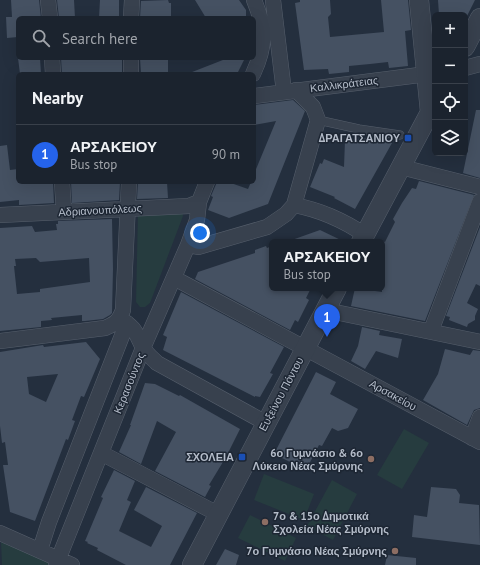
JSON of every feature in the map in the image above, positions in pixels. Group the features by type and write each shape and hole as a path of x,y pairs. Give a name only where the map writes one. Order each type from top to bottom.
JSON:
{"street":[{"path":"48,0 50,16"},
{"path":"131,16 132,0"},
{"path":"254,0 262,27 264,48 255,72"},
{"path":"188,245 198,247 267,227 278,221 294,205 318,120 313,108 290,91 272,0"},
{"path":"419,0 431,74 432,91"},
{"path":"468,41 480,18"},
{"path":"52,60 54,72"},
{"path":"131,60 131,72"},
{"path":"468,67 480,64"},
{"name":"Καλλικράτειας","path":"256,96 431,74"},
{"path":"294,205 308,208 345,222 363,238 432,110"},
{"path":"401,167 480,187"},
{"path":"62,184 64,212"},
{"path":"40,550 123,321 129,184"},
{"name":"Κερασούντος","path":"57,562 143,348 188,245 197,220 199,202 206,184"},
{"path":"431,331 480,201"},
{"name":"Αδριανουπόλεως","path":"0,215 189,206 199,202"},
{"name":"Αρσακείου","path":"174,278 476,440"},
{"name":"Ευξείνου Πόντου","path":"192,565 335,291"},
{"path":"325,310 480,342"},
{"path":"0,341 105,328 123,321"},
{"path":"123,321 136,332 143,348 157,363 266,423"},
{"path":"476,440 480,417"},
{"path":"101,453 218,514"},
{"path":"0,533 40,550 57,562 72,565"}],"lane":[{"path":"318,120 359,129 400,135"}],"green space":[{"path":"182,211 183,216 150,303 145,307 140,307 136,302 138,213"},
{"path":"404,429 429,443 402,489 377,475"},
{"path":"264,474 314,494 304,520 254,500"},
{"path":"332,480 357,494 333,540 307,526"},
{"path":"250,515 296,538 285,561 238,538"},
{"path":"1,542 45,555 51,565 2,565"}],"building":[{"path":"11,0 39,0 41,16 16,16 16,37 7,38 6,17 12,17"},
{"path":"57,0 74,0 75,16 59,16"},
{"path":"100,0 119,0 119,16 99,16"},
{"path":"168,0 169,3 171,3 171,16 140,16 141,1"},
{"path":"195,0 239,0 246,10 246,16 205,16"},
{"path":"300,0 330,0 331,14 328,17 330,37 384,32 381,0 408,0 411,30 405,31 408,66 389,68 388,62 349,66 349,72 329,74 328,69 304,70 295,3 300,2"},
{"path":"438,0 475,0 468,14 468,12 439,12"},
{"path":"18,60 40,60 41,72 20,72"},
{"path":"61,60 122,60 122,72 62,72"},
{"path":"140,60 168,60 168,72 141,72"},
{"path":"223,60 244,60 238,72 192,72"},
{"path":"293,100 305,111 268,204 229,218 208,210 213,197 211,196 216,184 234,184 248,189 250,184 256,184 256,169 276,121 256,125 256,105"},
{"path":"476,110 480,110 480,178 463,173 467,156 468,156 468,149"},
{"path":"370,136 382,138 392,143 355,209 334,198 335,197 310,187 320,163 322,164 324,159 344,167 345,140 369,138"},
{"path":"7,145 10,170 16,169 16,184 53,184 54,203 19,205 19,200 0,202 0,146"},
{"path":"419,181 474,195 425,321 351,306 354,291 385,291 385,242 395,222 393,219 402,203 412,188 416,189"},
{"path":"71,184 120,184 119,200 72,203"},
{"path":"138,184 167,184 168,198 137,199"},
{"path":"112,219 112,313 103,319 85,321 82,321 82,315 51,318 52,320 41,321 41,327 0,331 0,228 32,226 35,232 57,230 56,224 58,224 58,221","holes":["36,258 40,262 89,258 90,282 40,289 40,292 17,294 14,266 16,266 15,259"]},
{"path":"480,227 480,286 476,284 467,303 478,309 475,320 468,324 467,327 449,320 450,317 446,316"},
{"path":"320,230 339,239 295,239"},
{"path":"266,246 267,248 269,247 269,291 310,291 306,298 309,300 298,322 295,320 290,330 195,279 198,272 255,253 255,250"},
{"path":"181,292 284,347 270,373 273,374 260,397 255,397 163,350 167,337 163,335"},
{"path":"362,327 380,331 379,335 402,339 398,358 376,351 365,369 351,361 358,346"},
{"path":"86,342 100,359 84,397 81,396 72,420 75,421 68,440 66,439 35,521 10,512 3,465 8,465 5,442 2,443 0,426 0,352 43,345 44,347","holes":["58,374 46,402 29,394 27,377"]},
{"path":"445,349 470,355 473,350 480,351 480,408 474,410 467,425 423,400 438,374"},
{"path":"316,372 336,382 330,394 358,409 348,428 338,431 332,428 322,446 319,445 306,470 274,454"},
{"path":"145,383 155,384 179,396 180,395 240,429 226,457 209,485 211,486 205,497 155,471 176,432 157,421 141,464 119,452 131,425"},
{"path":"114,470 135,481 127,500 131,502 119,531 151,547 162,526 134,510 146,487 197,513 170,565 126,565 97,550 98,548 85,541 103,498 101,497"},
{"path":"431,487 456,489 460,495 459,503 479,505 480,545 412,537 414,515 427,517"},
{"path":"225,549 239,555 236,565 216,565"},
{"path":"387,555 416,558 416,565 385,565"}],"place":[{"name":"ΔΡΑΓΑΤΣΑΝΙΟΥ","path":"408,138"},
{"name":"ΑΡΣΑΚΕΙΟΥ","path":"327,337"},
{"name":"ΣΧΟΛΕΙΑ","path":"242,457"},
{"name":"6ο Γυμνάσιο & 6ο Λύκειο Νέας Σμύρνης","path":"371,459"},
{"name":"7ο & 15ο Δημοτικά Σχολεία Νέας Σμύρνης","path":"265,522"},
{"name":"7ο Γυμνάσιο Νέας Σμύρνης","path":"395,551"}]}
